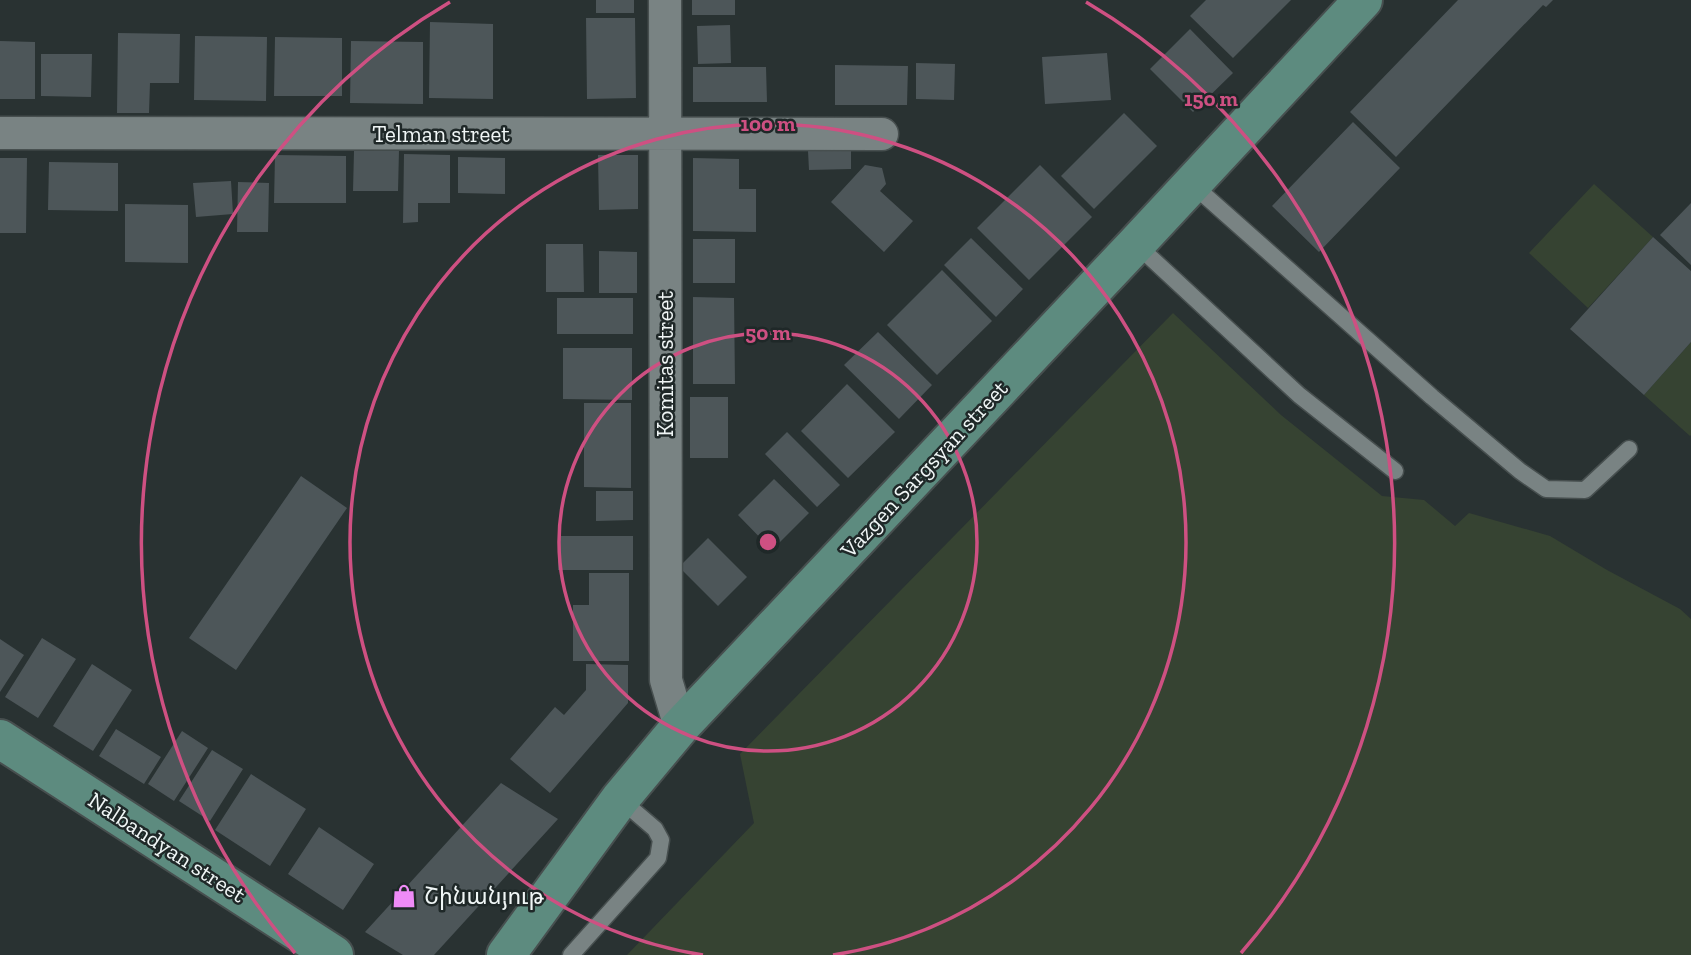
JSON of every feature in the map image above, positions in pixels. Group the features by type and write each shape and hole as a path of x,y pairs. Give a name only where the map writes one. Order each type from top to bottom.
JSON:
{"street":[{"name":"Komitas street","path":"665,0 666,680 680,727"},
{"name":"Vazgen Sargsyan street","path":"506,955 620,799 680,727 1363,0"},
{"name":"Telman street","path":"0,133 882,134"},
{"name":"Nalbandyan street","path":"0,739 334,955"}],"lane":[{"path":"1192,184 1432,397 1546,489 1585,490 1629,449"},
{"path":"1136,244 1299,395 1395,471"},
{"path":"571,955 657,858 661,840 655,829 620,799"}],"green space":[{"path":"1594,184 1653,237 1588,308 1529,253"},
{"path":"1173,313 1281,415 1382,496 1424,500 1455,526 1469,513 1550,536 1680,609 1691,619 1691,955 627,955 754,823 740,754"},
{"path":"1691,342 1691,435 1690,436 1644,395"}],"building":[{"path":"596,0 634,0 634,13 596,13"},
{"path":"692,0 735,0 735,15 692,15"},
{"path":"1206,0 1291,0 1233,58 1190,16"},
{"path":"1458,0 1553,0 1546,7 1543,5 1396,157 1350,112"},
{"path":"586,18 635,18 636,98 587,99"},
{"path":"430,22 493,24 493,99 429,98"},
{"path":"730,25 731,63 698,64 697,26"},
{"path":"1190,29 1233,73 1193,112 1150,69"},
{"path":"118,33 180,34 179,83 150,83 149,113 117,113"},
{"path":"195,36 267,37 266,101 194,100"},
{"path":"275,37 342,38 342,96 274,96"},
{"path":"0,41 35,42 35,99 0,99"},
{"path":"351,41 423,42 423,104 350,103"},
{"path":"1107,53 1111,100 1045,104 1042,57"},
{"path":"41,54 92,54 91,97 41,96"},
{"path":"916,63 955,64 954,100 916,99"},
{"path":"835,65 908,66 907,105 835,105"},
{"path":"693,67 766,67 767,102 693,102"},
{"path":"1124,113 1157,146 1094,209 1061,176"},
{"path":"1353,122 1400,168 1319,252 1272,206"},
{"path":"851,150 851,169 809,170 808,151"},
{"path":"354,151 399,151 398,191 353,191"},
{"path":"404,154 450,155 450,203 418,203 418,222 403,223"},
{"path":"275,155 346,156 346,203 274,203"},
{"path":"598,155 638,155 638,209 599,210"},
{"path":"458,157 505,158 505,194 458,193"},
{"path":"0,158 27,158 26,233 0,233"},
{"path":"693,158 739,159 739,189 756,189 756,232 693,231"},
{"path":"49,162 118,163 118,211 48,210"},
{"path":"865,165 882,168 886,184 880,191 913,221 884,252 831,202"},
{"path":"1040,165 1092,217 1029,280 977,228"},
{"path":"231,181 233,214 196,217 193,183"},
{"path":"238,182 269,183 268,232 237,232"},
{"path":"1691,203 1691,265 1660,235"},
{"path":"125,204 188,205 188,263 125,262"},
{"path":"1653,237 1691,271 1691,342 1644,395 1570,329"},
{"path":"971,238 1023,289 996,317 944,265"},
{"path":"693,239 735,239 735,283 693,283"},
{"path":"546,244 583,244 584,292 546,292"},
{"path":"599,251 637,252 637,293 599,293"},
{"path":"942,270 992,321 937,375 887,325"},
{"path":"693,297 734,298 735,384 693,384"},
{"path":"557,298 633,298 633,334 557,334"},
{"path":"878,332 932,385 899,419 844,365"},
{"path":"563,348 632,348 632,400 563,399"},
{"path":"847,384 895,432 848,478 801,431"},
{"path":"690,397 728,397 728,458 690,458"},
{"path":"584,403 631,403 631,488 584,487"},
{"path":"787,432 840,485 817,507 765,454"},
{"path":"301,476 347,508 236,670 189,638"},
{"path":"774,479 809,513 772,550 738,515"},
{"path":"596,491 633,491 633,520 596,521"},
{"path":"558,536 633,536 633,570 558,570"},
{"path":"708,538 747,577 718,606 679,567"},
{"path":"589,573 629,573 629,661 573,661 573,605 589,605"},
{"path":"42,638 76,659 38,718 5,697"},
{"path":"0,639 24,655 0,692"},
{"path":"92,664 132,690 93,751 53,726"},
{"path":"586,664 628,665 628,703 550,793 510,759 555,707 564,715 586,690"},
{"path":"116,729 161,757 144,784 99,756"},
{"path":"182,731 208,748 174,801 148,784"},
{"path":"212,750 243,769 210,821 179,801"},
{"path":"251,774 306,809 270,866 215,830"},
{"path":"501,783 558,819 434,955 403,955 365,932"},
{"path":"319,827 374,864 343,910 288,874"}],"place":[{"name":"Շինանյութ","path":"404,896"}]}
